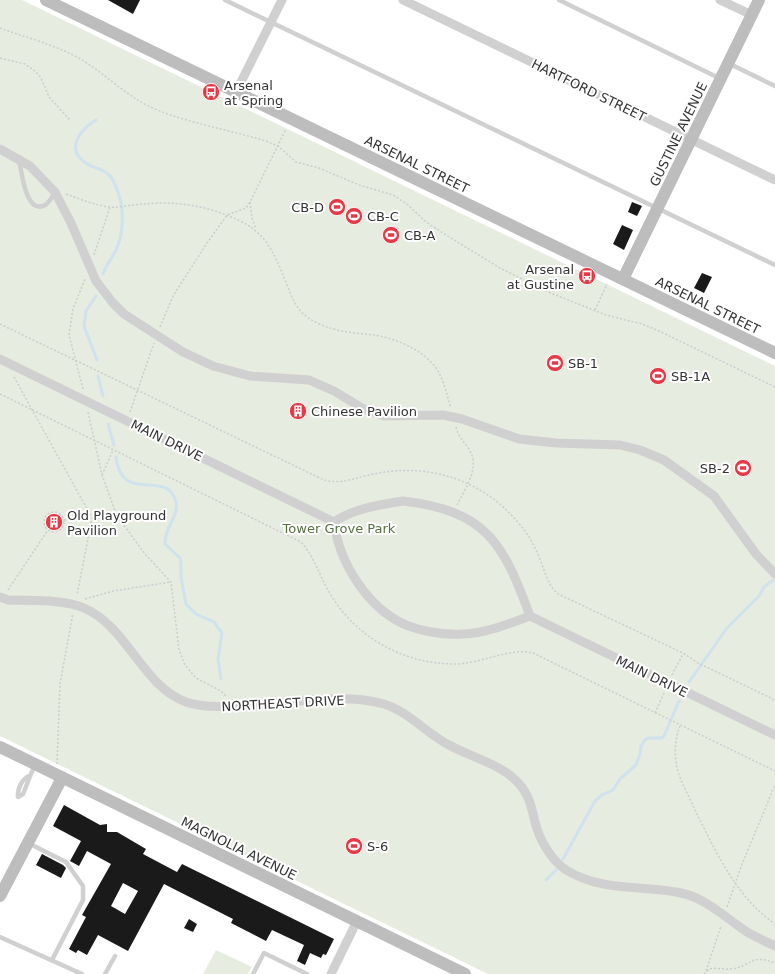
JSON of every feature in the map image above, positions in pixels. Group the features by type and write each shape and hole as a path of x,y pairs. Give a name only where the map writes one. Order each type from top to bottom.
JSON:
{"street":[{"name":"ARSENAL STREET","path":"46,0 775,353"},
{"path":"236,92 282,0"},
{"name":"HARTFORD STREET","path":"403,0 775,180"},
{"path":"720,0 752,15"},
{"name":"GUSTINE AVENUE","path":"623,279 759,0"},
{"path":"0,149 30,166 55,192 96,281 113,303 124,314 183,352 213,366 250,376 309,380 334,391 362,408 384,416 436,415 454,418 519,439 556,444 620,445 640,450 664,460 714,496 756,554 775,574"},
{"name":"MAIN DRIVE","path":"2,360 334,522"},
{"path":"403,501 430,504 454,512 474,522 491,538 504,556 517,581 530,616 488,631 463,634 435,634 406,625 376,604 356,580 344,560 336,538 334,522 343,515 375,505 403,501"},
{"name":"NORTHEAST DRIVE","path":"1,598 74,604 95,614 119,633 158,682 175,697 195,705 230,706 278,704 317,700 345,700 371,701 394,708 404,713 449,746 492,765 515,780 530,800 541,838 557,862 565,870 591,882 613,886 680,893 694,897 748,932 775,946"},
{"name":"MAIN DRIVE","path":"530,616 775,735"},
{"name":"MAGNOLIA AVENUE","path":"0,747 465,974"},
{"path":"0,896 62,778"},
{"path":"331,974 357,921"}],"lane":[{"path":"225,0 775,265"},
{"path":"559,0 720,79"},
{"path":"728,63 775,86"},
{"path":"18,159 31,204 38,206 45,205 55,192"},
{"path":"29,776 34,764"},
{"path":"28,843 66,862 83,886 83,900 52,960"},
{"path":"0,937 82,974"},
{"path":"253,974 264,953 307,974"},
{"path":"105,974 115,956"}],"path":[{"path":"0,28 55,47 82,60 131,95 154,108 179,118 250,136 278,146 296,162 319,168 359,185 393,195 407,204 433,227 500,268 548,292 595,310 642,324 659,331 775,387"},
{"path":"0,58 25,64 36,72 42,78 50,97 70,120"},
{"path":"127,421 157,335 173,296 183,278 227,215 246,208 286,129"},
{"path":"55,192 66,194 88,203 110,207 158,203 208,210 227,215 256,230"},
{"path":"250,202 252,218 256,230 271,248 291,296 307,317 329,328 388,338 409,346 419,352 439,372 444,383 457,434 471,453 474,462 467,484 454,512"},
{"path":"110,207 71,318 69,335 86,401 102,475 117,516 145,554 171,582 179,650 185,666 196,678 221,691 227,698 230,706"},
{"path":"595,310 607,284"},
{"path":"0,324 74,358 324,480 336,483 375,473 416,470 448,476 467,484 501,506 529,537 540,557 552,588 558,594 683,653 698,663 775,700"},
{"path":"2,360 92,518 74,604 60,684 57,764"},
{"path":"0,394 301,542 311,555 329,592 343,612 363,632 391,650 416,660 444,664 478,662 514,653 526,652 775,771"},
{"path":"102,475 113,450"},
{"path":"64,520 63,526 59,531 52,532 48,530 44,523 48,514 57,513 64,520 117,516"},
{"path":"1,598 48,530"},
{"path":"74,604 88,598 113,591 171,582"},
{"path":"680,726 676,736 676,767 682,784 705,833 735,882 752,905 775,924"},
{"path":"704,974 725,916 735,882 775,784"},
{"path":"706,971 714,968 730,969 761,959 775,964"}],"green space":[{"name":"Tower Grove Park","path":"0,0 22,0 775,366 775,974 488,974 0,736"},
{"path":"216,950 252,967 248,974 203,974"}],"building":[{"path":"108,0 140,0 133,14"},
{"path":"632,202 642,206 637,216 628,212"},
{"path":"622,225 633,230 624,250 613,244"},
{"path":"702,273 712,277 704,293 694,288"},
{"name":"Old Playground Pavilion","path":"51,515 57,515 61,519 61,525 57,529 51,529 47,525 47,519"},
{"path":"64,805 100,825 107,824 107,832 117,832 146,849 143,854 177,872 182,864 334,939 326,955 323,954 321,958 310,953 305,965 297,961 304,945 272,930 266,941 231,923 233,919 164,884 128,951 98,935 87,955 78,950 76,953 69,949 86,917 82,915 111,864 87,851 79,866 70,861 81,841 53,826","holes":["123,883 138,891 125,914 111,906"]},
{"path":"42,854 66,868 61,878 36,865"},
{"path":"189,919 197,924 193,932 184,928"}],"waterway":[{"path":"96,120 80,134 77,140 76,152 79,158 86,163 108,174 118,192 122,213 122,229 119,243 103,274"},
{"path":"96,296 86,311 84,326 97,360"},
{"path":"98,376 103,396"},
{"path":"108,424 114,445"},
{"path":"116,457 120,472 127,480 135,484 164,487 171,492 176,502 175,512 165,538 165,544 180,558 181,577 186,604 196,614 214,622 222,633 218,659 221,679"},
{"path":"689,682 727,628 759,596 764,587 773,580"},
{"path":"563,859 595,801 602,795 613,790 620,779 636,765 641,746 645,740 648,738 662,738 664,736 679,701"},
{"path":"546,880 556,870"}],"place":[{"name":"Arsenal at Spring","path":"211,92"},
{"name":"CB-D","path":"337,207"},
{"name":"CB-C","path":"354,216"},
{"name":"CB-A","path":"391,235"},
{"name":"Arsenal at Gustine","path":"587,276"},
{"name":"SB-1","path":"555,363"},
{"name":"SB-1A","path":"658,376"},
{"name":"Chinese Pavilion","path":"298,411"},
{"name":"SB-2","path":"743,468"},
{"name":"Old Playground Pavilion","path":"54,522"},
{"name":"S-6","path":"354,846"}]}
